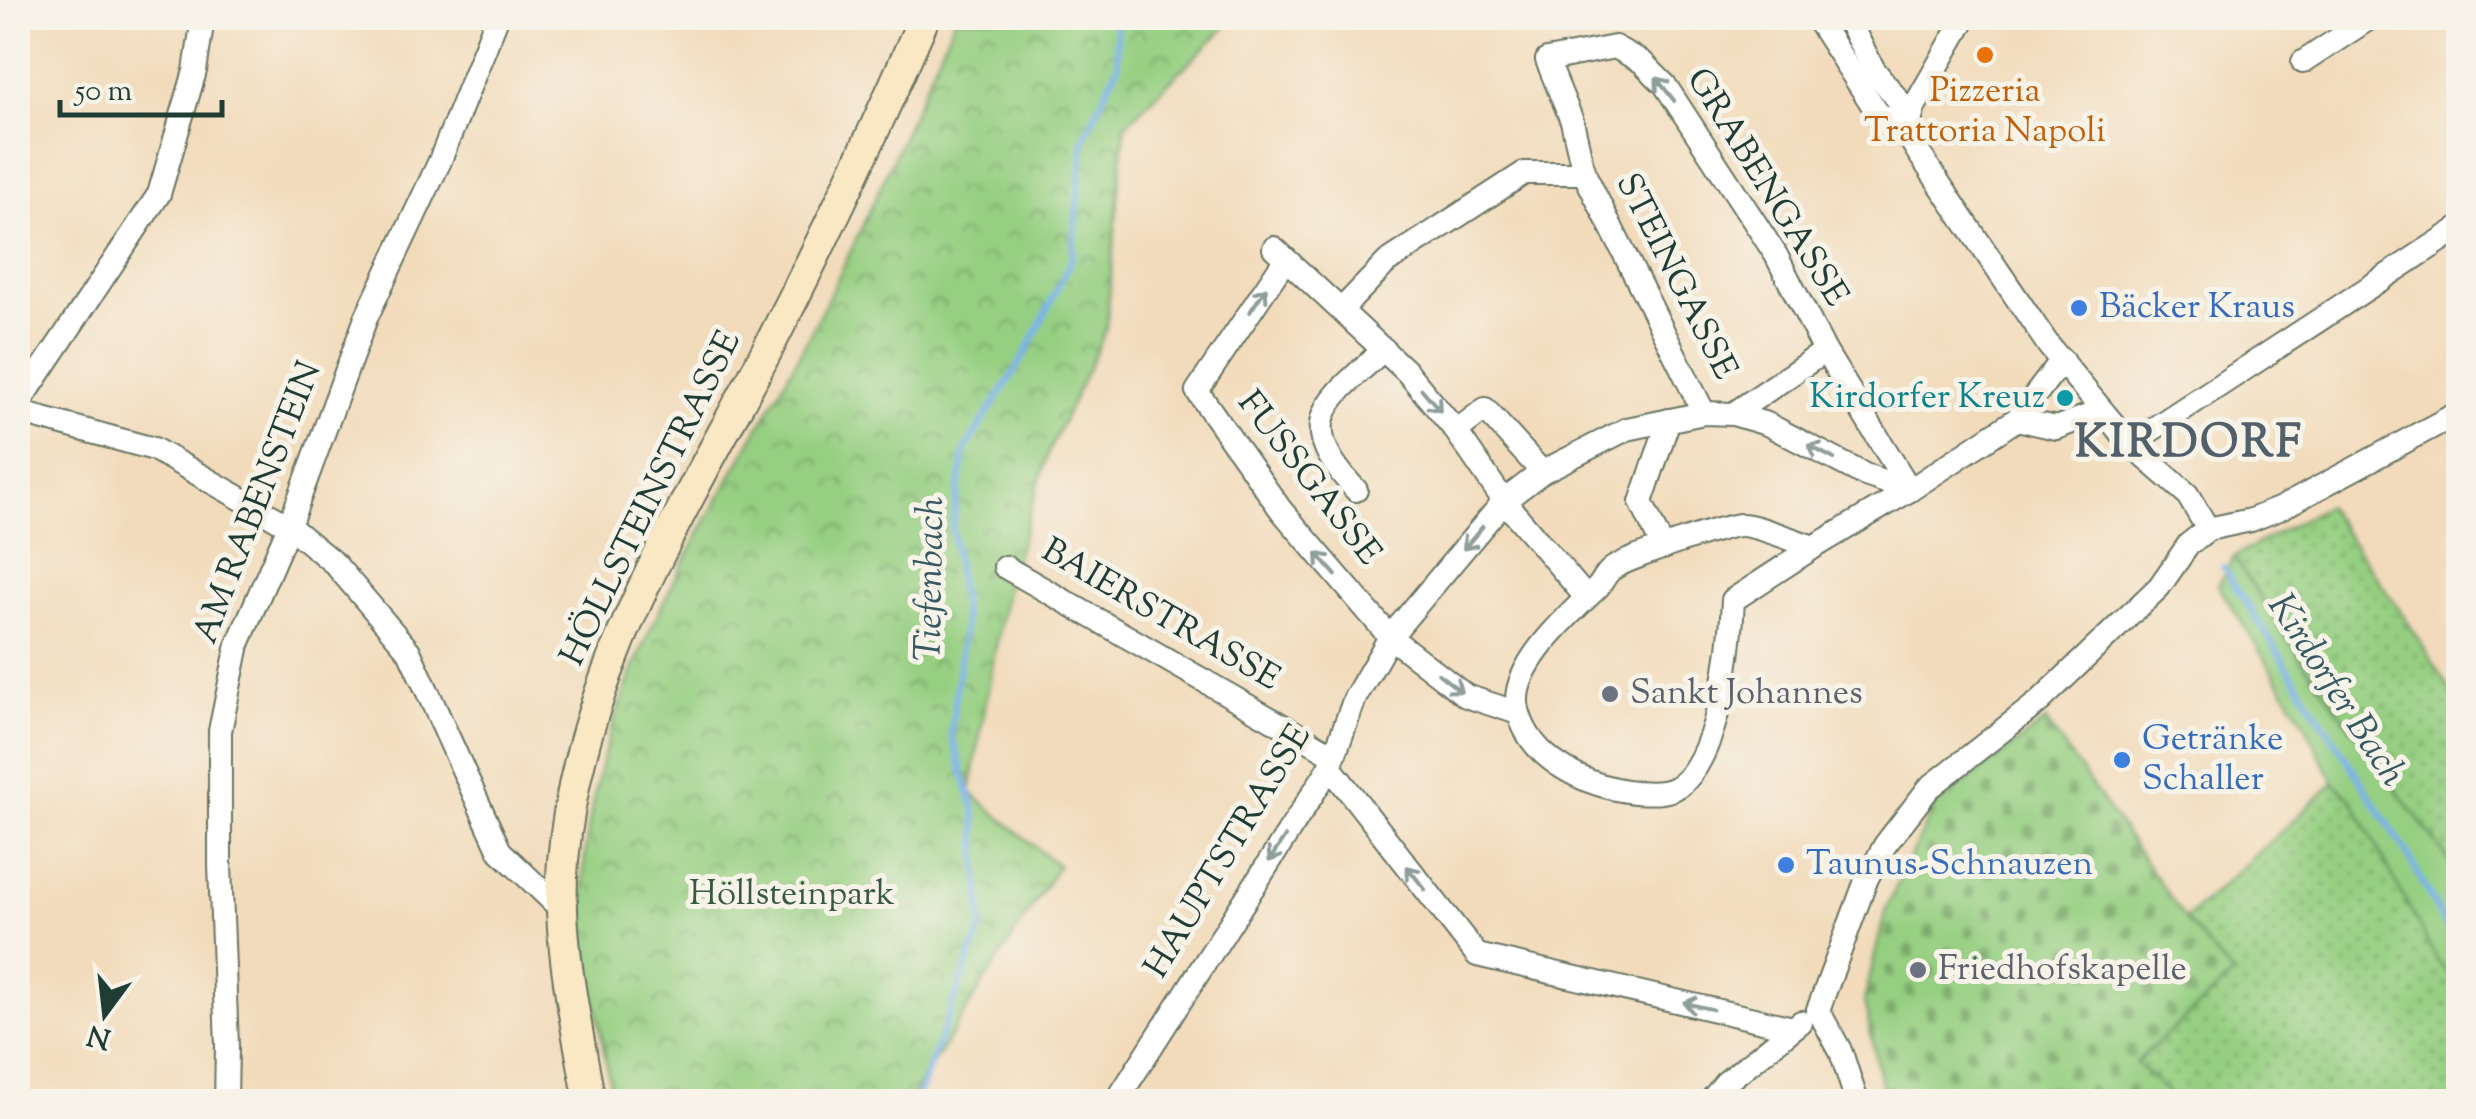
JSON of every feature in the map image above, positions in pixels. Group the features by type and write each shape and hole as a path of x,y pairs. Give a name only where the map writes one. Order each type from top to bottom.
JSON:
{"street":[{"path":"203,18 195,71 158,194 18,409 154,449 289,526 336,564 410,651 500,850 562,910"},
{"name":"AM RABENSTEIN","path":"226,1102 220,732 238,644 289,526 366,318 439,163 497,18"},
{"name":"HÖLLSTEINSTRASSE","path":"590,1102 562,910 562,863 574,781 600,685 645,582 767,350 924,18"},
{"path":"1816,18 1876,112 1907,134"},
{"path":"1847,18 1874,70 1899,101 1907,134 2049,346 2130,444 2187,494 2208,528"},
{"path":"1907,134 1914,107 1965,18"},
{"path":"2304,62 2370,18"},
{"name":"GRABENGASSE","path":"1584,173 1572,121 1547,60 1615,46 1642,62 1664,85 1776,256 1825,351 1910,490"},
{"path":"1584,173 1524,173 1388,262 1342,308 1456,431 1504,501 1585,596"},
{"name":"STEINGASSE","path":"1584,173 1704,412"},
{"path":"2130,444 2458,228"},
{"name":"FUSSGASSE","path":"1342,308 1280,254 1197,392 1281,510 1390,637"},
{"path":"1356,490 1334,466 1319,430 1322,414 1384,349"},
{"path":"1733,414 1825,351"},
{"path":"1814,547 1741,525 1612,568 1537,651 1521,681 1516,699 1518,712 1534,742 1570,773 1594,784 1652,793 1678,788 1694,771 1704,752 1718,705 1731,643 1733,600 2017,419 2062,360"},
{"path":"1456,431 1485,410 1542,472"},
{"path":"2017,419 2056,428 2101,411"},
{"name":"HAUPTSTRASSE","path":"1116,1102 1332,761 1355,698 1390,637 1504,501 1542,472 1627,430 1704,412 1733,414 1766,424 1865,475 1910,490"},
{"path":"1710,1102 1726,1083 1818,1010 1867,878 1916,803 1929,788 2040,701 2159,586 2189,544 2208,528 2251,520 2281,508 2458,413"},
{"path":"1663,548 1640,502 1669,420"},
{"name":"BAIERSTRASSE","path":"1004,568 1332,761"},
{"path":"1390,637 1466,696 1518,712"},
{"path":"1332,761 1476,954 1793,1028"},
{"path":"1818,1010 1841,1052 1856,1102"}],"green space":[{"name":"Höllsteinpark","path":"955,18 1235,18 1125,125 1106,330 1048,453 1006,590 970,792 1058,866 909,1101 613,1102 591,978 583,884 596,785 614,720 667,595 841,272"},
{"path":"2326,506 2404,616 2458,703 2458,873 2300,658 2234,557"},
{"path":"2234,557 2300,658 2458,873 2458,984 2438,962 2352,800 2334,783 2303,720 2218,585"},
{"path":"2046,721 2185,919 2233,975 2136,1062 2177,1101 1885,1101 1864,1001 1886,909 1933,808"},
{"path":"2334,783 2352,800 2438,962 2458,984 2458,1101 2177,1101 2136,1063 2233,975 2185,919"}],"waterway":[{"name":"Tiefenbach","path":"916,1102 982,927 975,812 951,734 964,624 952,528 965,450 1026,353 1072,258 1084,138 1118,65 1116,18"},
{"name":"Kirdorfer Bach","path":"2223,567 2405,850 2458,949"}],"place":[{"name":"Pizzeria Trattoria Napoli","path":"1985,55"},
{"name":"Bäcker Kraus","path":"2079,308"},
{"name":"Kirdorfer Kreuz","path":"2065,398"},
{"name":"Sankt Johannes","path":"1610,694"},
{"name":"Getränke Schaller","path":"2122,760"},
{"name":"Taunus-Schnauzen","path":"1786,865"},
{"name":"Friedhofskapelle","path":"1918,970"}],"district":[{"name":"KIRDORF","path":"2189,445"}]}
